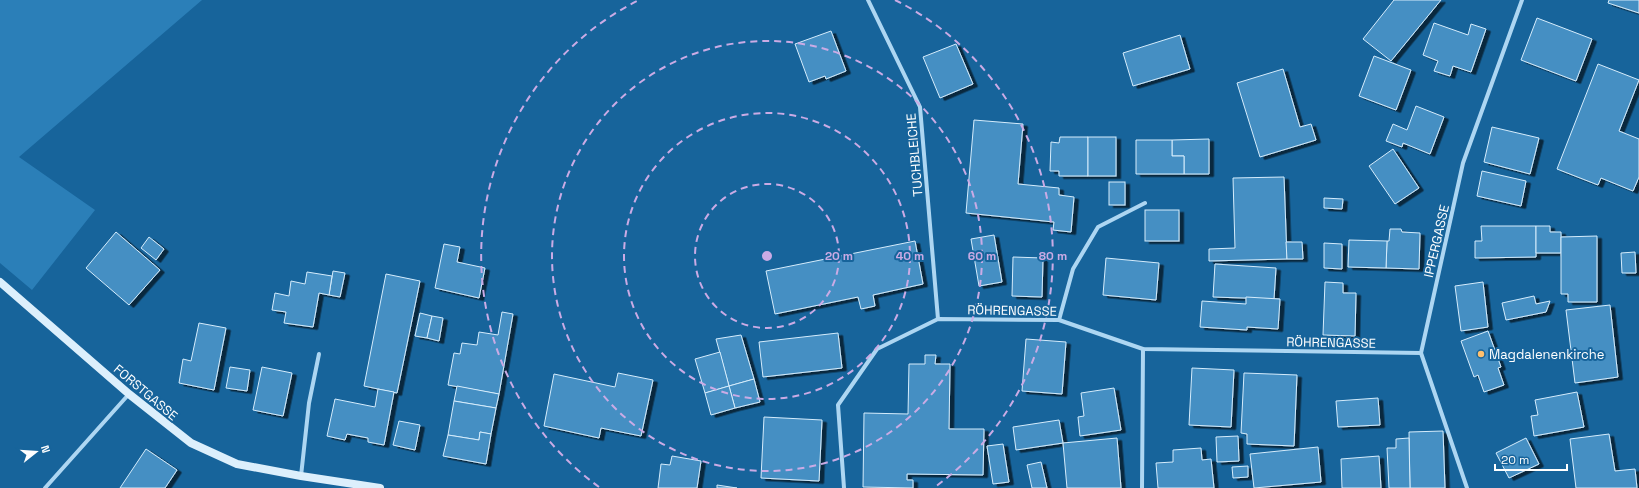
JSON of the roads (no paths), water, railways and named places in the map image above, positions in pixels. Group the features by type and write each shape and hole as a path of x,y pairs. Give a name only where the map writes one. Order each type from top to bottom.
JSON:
{"street":[{"name":"TUCHBLEICHE","path":"868,0 920,107 938,319"},
{"name":"IPPERGASSE","path":"1421,353 1464,163 1522,0"},
{"path":"1059,320 1073,269 1098,227 1145,203"},
{"name":"FORSTGASSE","path":"0,282 129,394 191,443 237,464 301,476 380,488"},
{"name":"RÖHRENGASSE","path":"844,488 838,405 877,349 938,319 1059,320 1143,349 1421,353"},
{"path":"1142,488 1143,349"},
{"path":"1421,353 1468,488"},
{"path":"301,476 309,403 319,354"},
{"path":"45,488 129,394"}],"place":[{"name":"Magdalenenkirche","path":"1481,354"}]}
